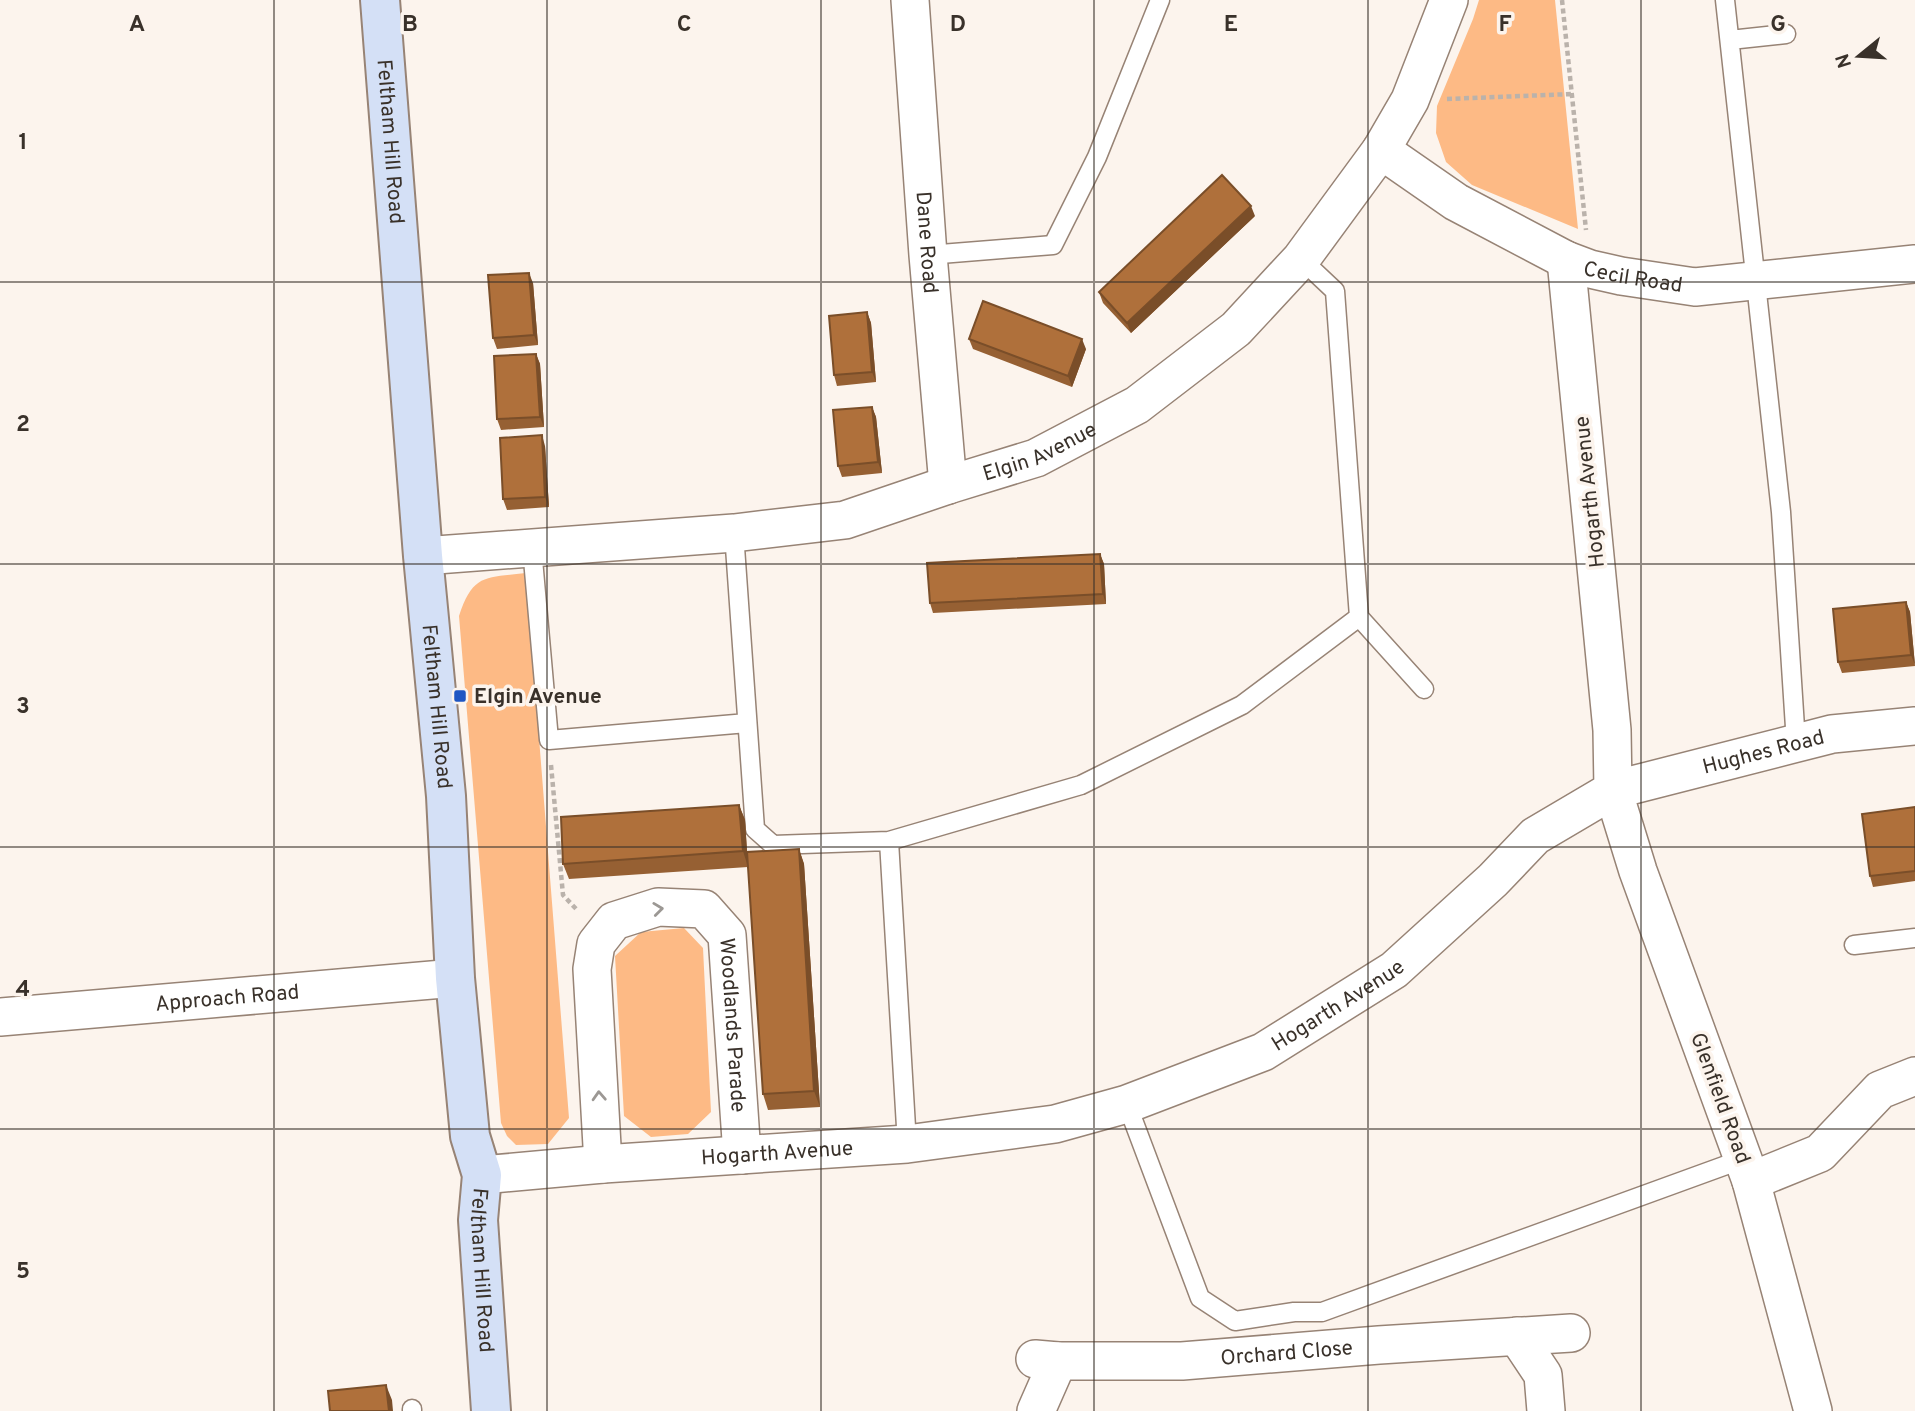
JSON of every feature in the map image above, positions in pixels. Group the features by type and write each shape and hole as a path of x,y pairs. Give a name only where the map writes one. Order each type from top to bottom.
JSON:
{"street":[{"name":"Feltham Hill Road","path":"380,0 423,556 446,796 455,978 470,1136 482,1175 478,1220 491,1411"},
{"name":"Dane Road","path":"910,0 948,485"},
{"name":"Elgin Avenue","path":"423,556 734,533 845,520 1037,458 1137,405 1237,329 1301,259 1381,150 1410,100 1449,0"},
{"name":"Cecil Road","path":"1381,150 1457,202 1578,264 1621,276 1695,287 1915,264"},
{"name":"Hogarth Avenue","path":"482,1175 603,1164 907,1144 1055,1124 1127,1104 1263,1052 1394,971 1493,880 1535,836 1613,790 1612,730 1578,264"},
{"name":"Hughes Road","path":"1613,790 1832,734 1915,726"},
{"name":"Glenfield Road","path":"1613,790 1638,871 1747,1170 1813,1411"},
{"name":"Woodlands Parade","path":"602,936 614,921 658,907 704,909 727,935 742,1155"},
{"path":"602,936 596,944 592,969 603,1164"},
{"name":"Approach Road","path":"0,1017 455,978"},
{"path":"1747,1170 1820,1153 1880,1090 1915,1076"},
{"name":"Orchard Close","path":"1036,1411 1046,1360 1182,1361 1571,1333"},
{"path":"1517,1336 1543,1375 1546,1411"}],"lane":[{"path":"928,255 1053,245 1097,157 1160,0"},
{"path":"1725,0 1781,512 1796,743"},
{"path":"1730,40 1786,34"},
{"path":"1301,259 1335,291 1359,617 1424,689"},
{"path":"734,533 755,830 773,845 889,841 1081,785 1242,705 1359,617"},
{"path":"532,548 549,740 747,723"},
{"path":"889,841 907,1144"},
{"path":"1854,945 1915,938"},
{"path":"1127,1104 1200,1298 1235,1321 1294,1312 1322,1312 1747,1170"}],"path":[{"path":"1562,0 1572,94 1578,264"},
{"path":"1410,100 1572,94"},
{"path":"549,740 563,895 602,936"}],"shaded area":[{"path":"1479,0 1555,0 1578,229 1472,185 1446,162 1436,133 1437,106"},
{"path":"526,573 569,1118 548,1144 516,1145 507,1136 501,1123 459,616 470,592 483,580"},
{"path":"684,928 703,948 711,1112 688,1134 651,1137 624,1116 615,956 641,932"}],"building":[{"path":"1222,175 1251,206 1127,323 1099,292"},
{"path":"529,273 534,335 493,338 488,275"},
{"path":"983,301 1082,339 1068,376 969,339"},
{"path":"867,312 872,372 834,375 829,316"},
{"path":"536,354 540,417 497,419 494,356"},
{"path":"872,407 878,462 838,466 833,410"},
{"path":"542,435 545,497 503,499 500,438"},
{"path":"1100,554 1103,594 930,603 927,563"},
{"path":"1906,602 1911,655 1838,662 1833,609"},
{"path":"739,805 743,851 563,864 561,817"},
{"path":"1915,807 1915,871 1870,876 1862,814"},
{"path":"799,849 814,1091 763,1094 747,852"},
{"path":"386,1385 389,1411 330,1411 328,1391"}],"place":[{"name":"Elgin Avenue","path":"460,696"}]}
